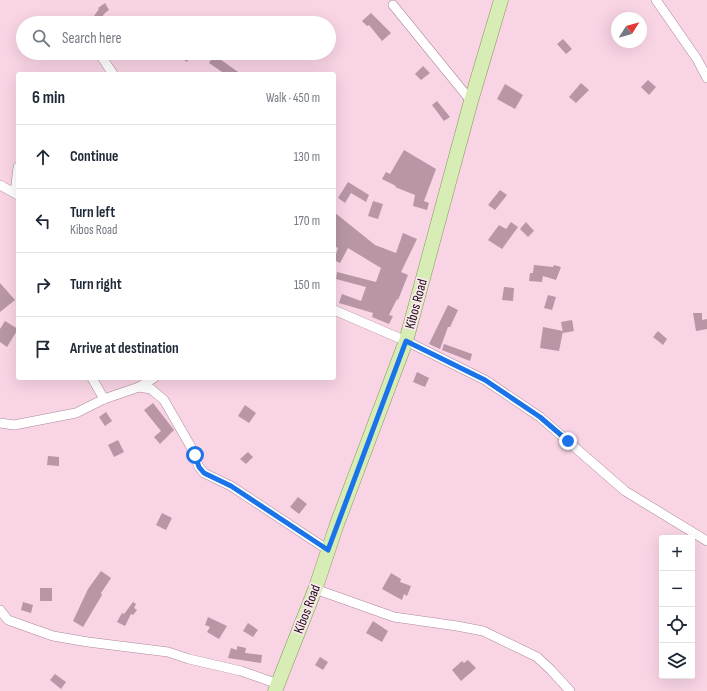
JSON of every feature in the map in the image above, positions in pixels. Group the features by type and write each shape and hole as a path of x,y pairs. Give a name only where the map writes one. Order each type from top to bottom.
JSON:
{"main road":[{"name":"Kibos Road","path":"276,688 315,590 328,550 406,341 471,101 501,0"}],"street":[{"path":"656,0 697,59 707,78"},
{"path":"393,5 471,101"},
{"path":"104,60 112,72"},
{"path":"0,185 16,194"},
{"path":"336,311 406,341 485,380 514,398 540,417 625,491 707,541"},
{"path":"93,380 104,399"},
{"path":"0,424 14,425 70,415 104,399 139,387 151,380"},
{"path":"139,387 151,389 164,400 191,447 199,467 204,473 231,486 328,550"},
{"path":"315,590 394,617 483,631 537,657 570,691"},
{"path":"0,610 8,620 53,636 168,652 189,659 241,671 276,688"}],"building":[{"path":"105,3 109,10 103,16 94,16 99,9 98,8"},
{"path":"371,13 391,33 382,41 369,25 367,26 362,21"},
{"path":"563,39 572,49 566,54 557,44"},
{"path":"211,60 221,60 238,72 222,72 209,63"},
{"path":"423,66 430,73 421,80 415,74"},
{"path":"648,80 656,87 649,95 641,87"},
{"path":"581,83 589,90 576,103 569,97"},
{"path":"505,84 523,95 515,109 497,99"},
{"path":"437,101 450,117 444,121 432,105"},
{"path":"404,150 436,169 424,201 429,203 427,210 413,206 415,195 395,187 396,186 382,179 386,172 390,174"},
{"path":"348,182 369,195 366,202 351,193 345,203 338,198"},
{"path":"500,190 507,195 495,210 488,205"},
{"path":"373,201 383,204 378,219 368,216"},
{"path":"336,214 375,245 396,253 403,233 417,239 401,272 408,275 398,300 397,299 389,315 393,316 389,324 372,317 373,313 339,303 342,294 361,301 366,287 336,279 337,272 376,282 381,268 348,248 340,263 336,261 338,248 336,247"},
{"path":"511,222 518,227 502,249 488,240 499,225 506,229"},
{"path":"526,222 534,231 528,237 520,229"},
{"path":"534,265 553,267 554,265 561,267 556,280 543,276 542,282 529,281 530,273 533,273"},
{"path":"0,283 15,300 0,312"},
{"path":"504,287 514,288 513,301 502,300"},
{"path":"548,295 556,297 552,310 544,308"},
{"path":"448,305 458,310 450,327 448,327 440,349 429,344"},
{"path":"693,313 702,313 702,320 707,319 707,329 696,331"},
{"path":"572,320 574,331 563,333 561,322"},
{"path":"5,321 16,328 16,332 7,347 0,342 0,329"},
{"path":"543,327 563,331 559,351 540,348"},
{"path":"658,331 667,339 663,345 653,337"},
{"path":"444,344 472,354 470,361 442,350"},
{"path":"417,372 429,378 425,387 413,382"},
{"path":"153,403 174,430 160,444 154,437 161,431 144,410"},
{"path":"245,405 256,413 249,423 238,416"},
{"path":"106,412 112,421 105,426 99,417"},
{"path":"118,440 124,452 114,457 108,445"},
{"path":"248,452 253,457 246,464 240,459"},
{"path":"48,456 59,457 59,466 47,465"},
{"path":"298,497 307,504 299,514 290,507"},
{"path":"162,513 172,518 166,530 156,525"},
{"path":"101,571 111,578 101,593 102,595 83,627 73,621 88,589"},
{"path":"391,573 401,579 400,582 411,586 407,596 404,594 402,600 382,589"},
{"path":"40,588 52,588 52,601 40,601"},
{"path":"23,602 33,605 31,613 21,610"},
{"path":"133,602 136,604 134,608 137,610 133,615 131,614 125,626 117,622 122,613 124,614"},
{"path":"208,617 227,626 219,639 207,632 210,627 205,625"},
{"path":"373,621 388,631 382,642 366,633"},
{"path":"248,623 258,630 253,637 243,631"},
{"path":"237,646 246,648 245,653 262,655 261,663 228,658 231,648 237,650"},
{"path":"320,657 328,662 323,670 315,665"},
{"path":"468,660 476,668 461,681 452,670 462,661 464,663"},
{"path":"55,674 66,682 61,689 50,680"}],"route":[{"path":"195,455 199,467 204,473 231,486 328,550 406,341 485,380 514,398 540,417 568,441"}]}
